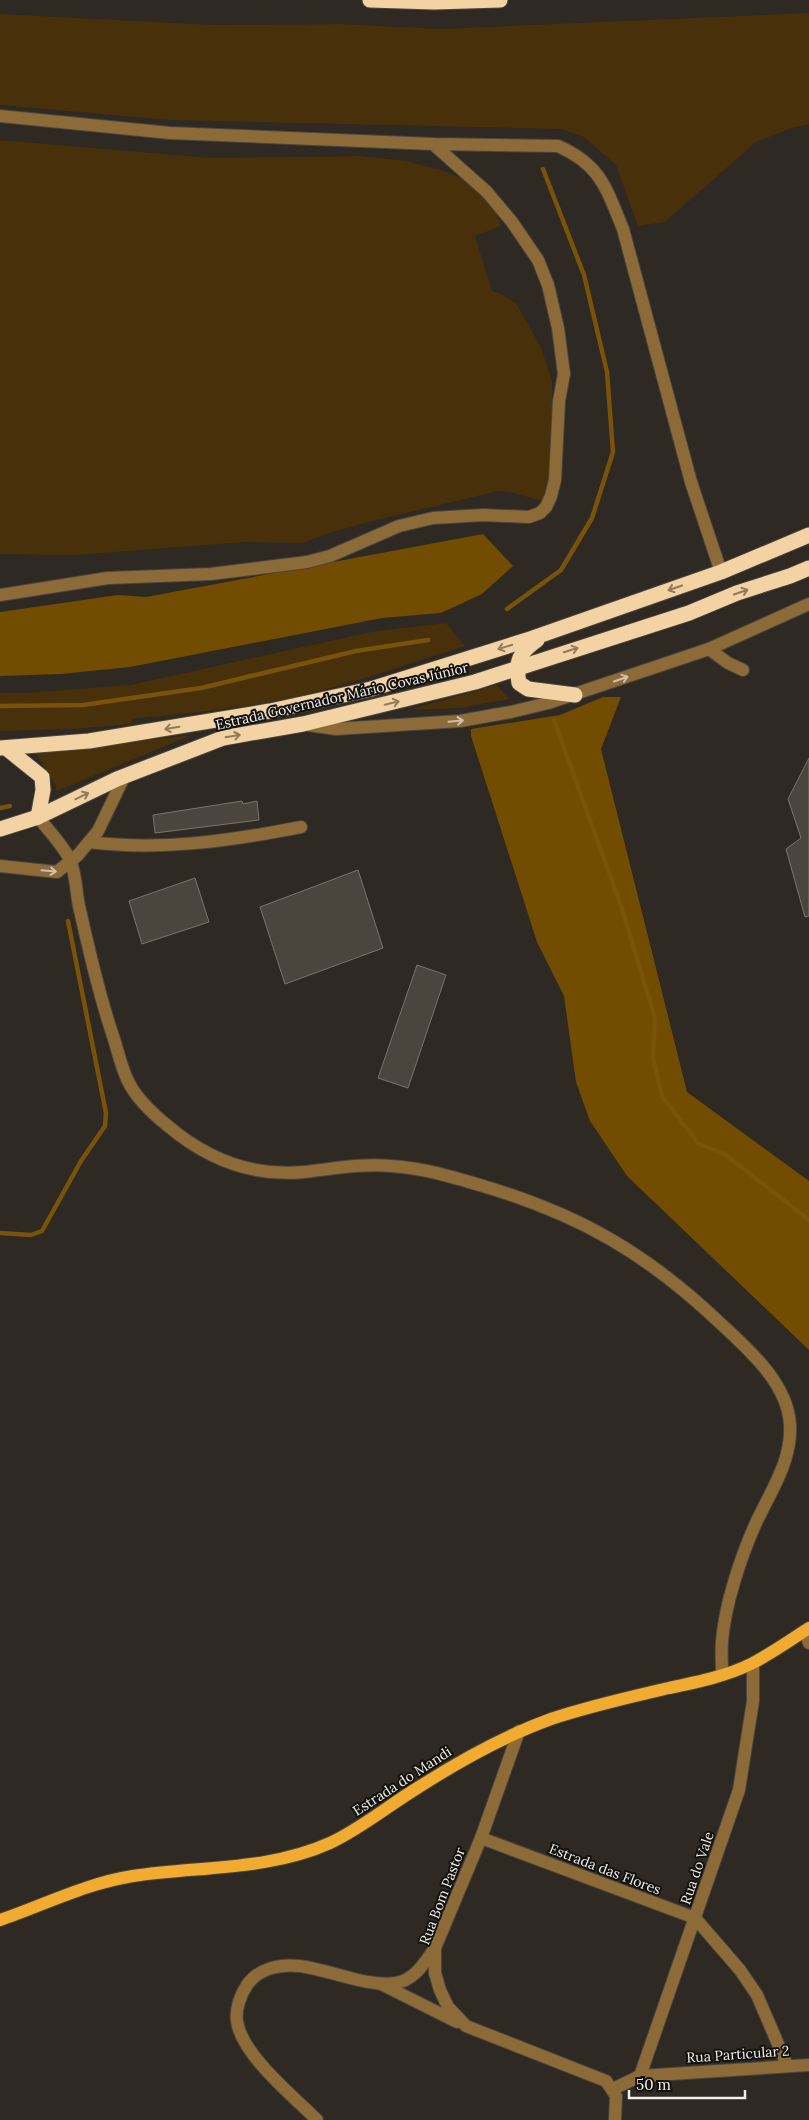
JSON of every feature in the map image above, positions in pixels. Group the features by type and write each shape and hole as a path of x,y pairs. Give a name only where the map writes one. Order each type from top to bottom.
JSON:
{"highway":[{"path":"370,0 434,2 500,0"},
{"name":"Estrada Governador Mário Covas Júnior","path":"3,748 89,742 270,712 371,689 548,632 721,572 809,535"},
{"name":"Estrada Governador Mário Covas Júnior","path":"0,829 38,817 126,775 223,738 303,724 475,682 689,613 738,593 809,568"},
{"path":"548,632 521,654 516,668 519,683 528,689 575,694"},
{"path":"3,748 42,776 43,790 38,817"}],"main road":[{"name":"Estrada do Mandi","path":"0,1920 104,1881 279,1860 322,1846 361,1826 418,1787 473,1754 519,1731 552,1719 611,1702 722,1675 753,1663 808,1634"}],"street":[{"path":"0,116 170,133 433,144 558,146 576,154 595,171 608,193 623,229 691,482 721,572"},
{"path":"0,595 108,578 212,574 307,562 330,556 399,526 433,518 483,515 529,517 540,513 546,507 555,480 559,401 564,374 558,328 548,286 538,260 512,222 487,192 433,144"},
{"path":"303,724 336,729 460,721 511,712 575,694 709,649 809,604"},
{"path":"709,649 728,663 743,670"},
{"path":"0,866 57,872 71,861 98,831 126,775"},
{"path":"38,817 71,861 77,899 108,1020 128,1082 140,1099 169,1128 210,1154 256,1172 303,1172 358,1165 391,1166 423,1170 524,1198 576,1220 636,1254 687,1292 729,1331 779,1386 785,1398 790,1422 788,1452 785,1464 754,1527 734,1582 722,1641 722,1675"},
{"path":"89,842 120,846 193,844 255,836 300,826"},
{"name":"Rua do Vale","path":"640,2076 739,1790 753,1701 753,1663"},
{"name":"Rua Bom Pastor","path":"519,1731 481,1838 435,1948 435,1972 440,1990 448,2007 466,2026 599,2077 606,2081 613,2089"},
{"name":"Estrada das Flores","path":"481,1838 695,1918 740,1970 757,1995 787,2065"},
{"path":"317,2120 262,2065 247,2046 236,2019 247,1985 263,1970 282,1966 299,1966 379,1983 397,1983 408,1979 417,1972 435,1948"},
{"path":"379,1983 466,2026"},
{"name":"Rua Particular 2","path":"640,2076 809,2065"},
{"path":"616,2120 616,2096 613,2089 640,2076"}],"shaded area":[{"path":"809,13 809,125 794,127 756,142 665,222 638,226 616,165 584,137 562,129 169,120 0,105 0,14 213,25 341,24 441,29"},
{"path":"0,140 210,158 360,156 407,161 444,171 474,184 492,201 501,226 475,236 492,291 516,303 541,347 552,381 553,477 543,501 498,491 332,532 302,543 245,542 76,555 0,554"},
{"path":"483,534 513,566 482,594 441,613 382,618 130,667 61,674 0,676 0,612 118,595 146,597"},
{"path":"446,623 465,646 316,692 234,708 132,719 131,724 74,729 0,731 0,693 25,693 130,685 376,631"},
{"path":"497,685 509,699 460,708 409,710"},
{"path":"603,697 621,697 601,749 687,1092 809,1181 809,1350 627,1176 590,1121 576,1082 564,996 537,942 471,736 471,729 560,715"},
{"path":"192,735 57,791 54,782 36,753"}],"building":[{"path":"809,758 809,916 805,917 786,849 801,838 788,799"},
{"path":"242,801 243,804 257,801 259,820 155,833 153,815"},
{"path":"358,870 383,948 285,984 260,907"},
{"path":"195,878 209,922 142,944 129,901"},
{"path":"417,965 446,975 408,1088 378,1078"}],"waterway":[{"path":"507,609 561,570 592,518 613,452 607,372 584,275 543,169"},
{"path":"0,706 83,705 201,688 356,651 428,640"},
{"path":"554,720 621,906 655,1018 653,1058 662,1096 698,1143 726,1155 809,1220"},
{"path":"0,808 10,806"},
{"path":"0,1233 31,1235 42,1231 81,1161 105,1126 106,1113 68,921"}]}
